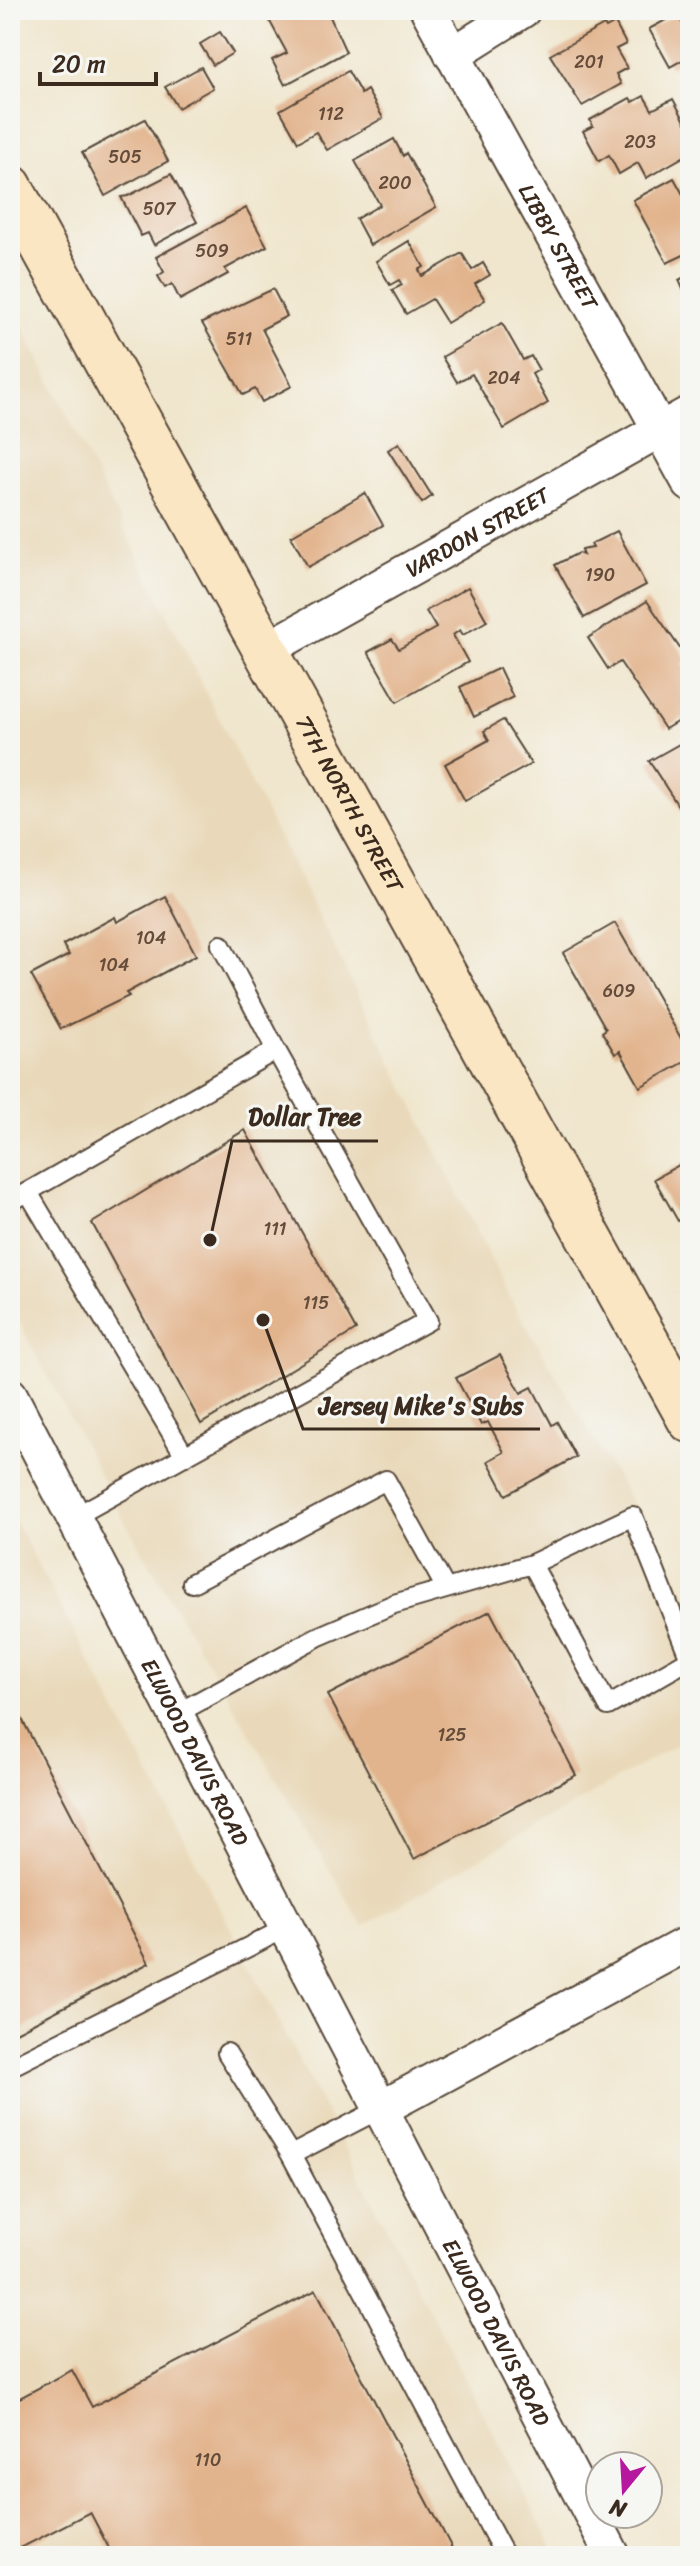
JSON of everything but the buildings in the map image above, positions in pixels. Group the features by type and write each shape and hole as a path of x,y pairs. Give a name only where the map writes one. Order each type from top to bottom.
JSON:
{"street":[{"name":"LIBBY STREET","path":"428,10 690,484"},
{"path":"452,55 523,10"},
{"name":"7TH NORTH STREET","path":"10,187 690,1420"},
{"name":"VARDON STREET","path":"266,650 690,413"},
{"name":"ELWOOD DAVIS ROAD","path":"10,1395 76,1516 613,2556"},
{"path":"382,2108 690,1942"}],"lane":[{"path":"76,1516 428,1321 276,1050 221,945"},
{"path":"10,1202 276,1050"},
{"path":"28,1192 185,1456"},
{"path":"192,1583 386,1480 445,1587"},
{"path":"176,1714 317,1637 394,1604 532,1564 633,1516 690,1659 608,1706 532,1564"},
{"path":"10,2067 288,1927"},
{"path":"227,2053 291,2155 505,2556"},
{"path":"291,2155 382,2108"}],"shaded area":[{"path":"10,302 511,1300 690,1600 690,1737 363,1926 124,1520 10,1305"},
{"path":"10,1512 195,1860 557,2556 10,2556"}],"place":[{"name":"Dollar Tree","path":"210,1240"},
{"name":"Jersey Mike's Subs","path":"263,1320"}]}
